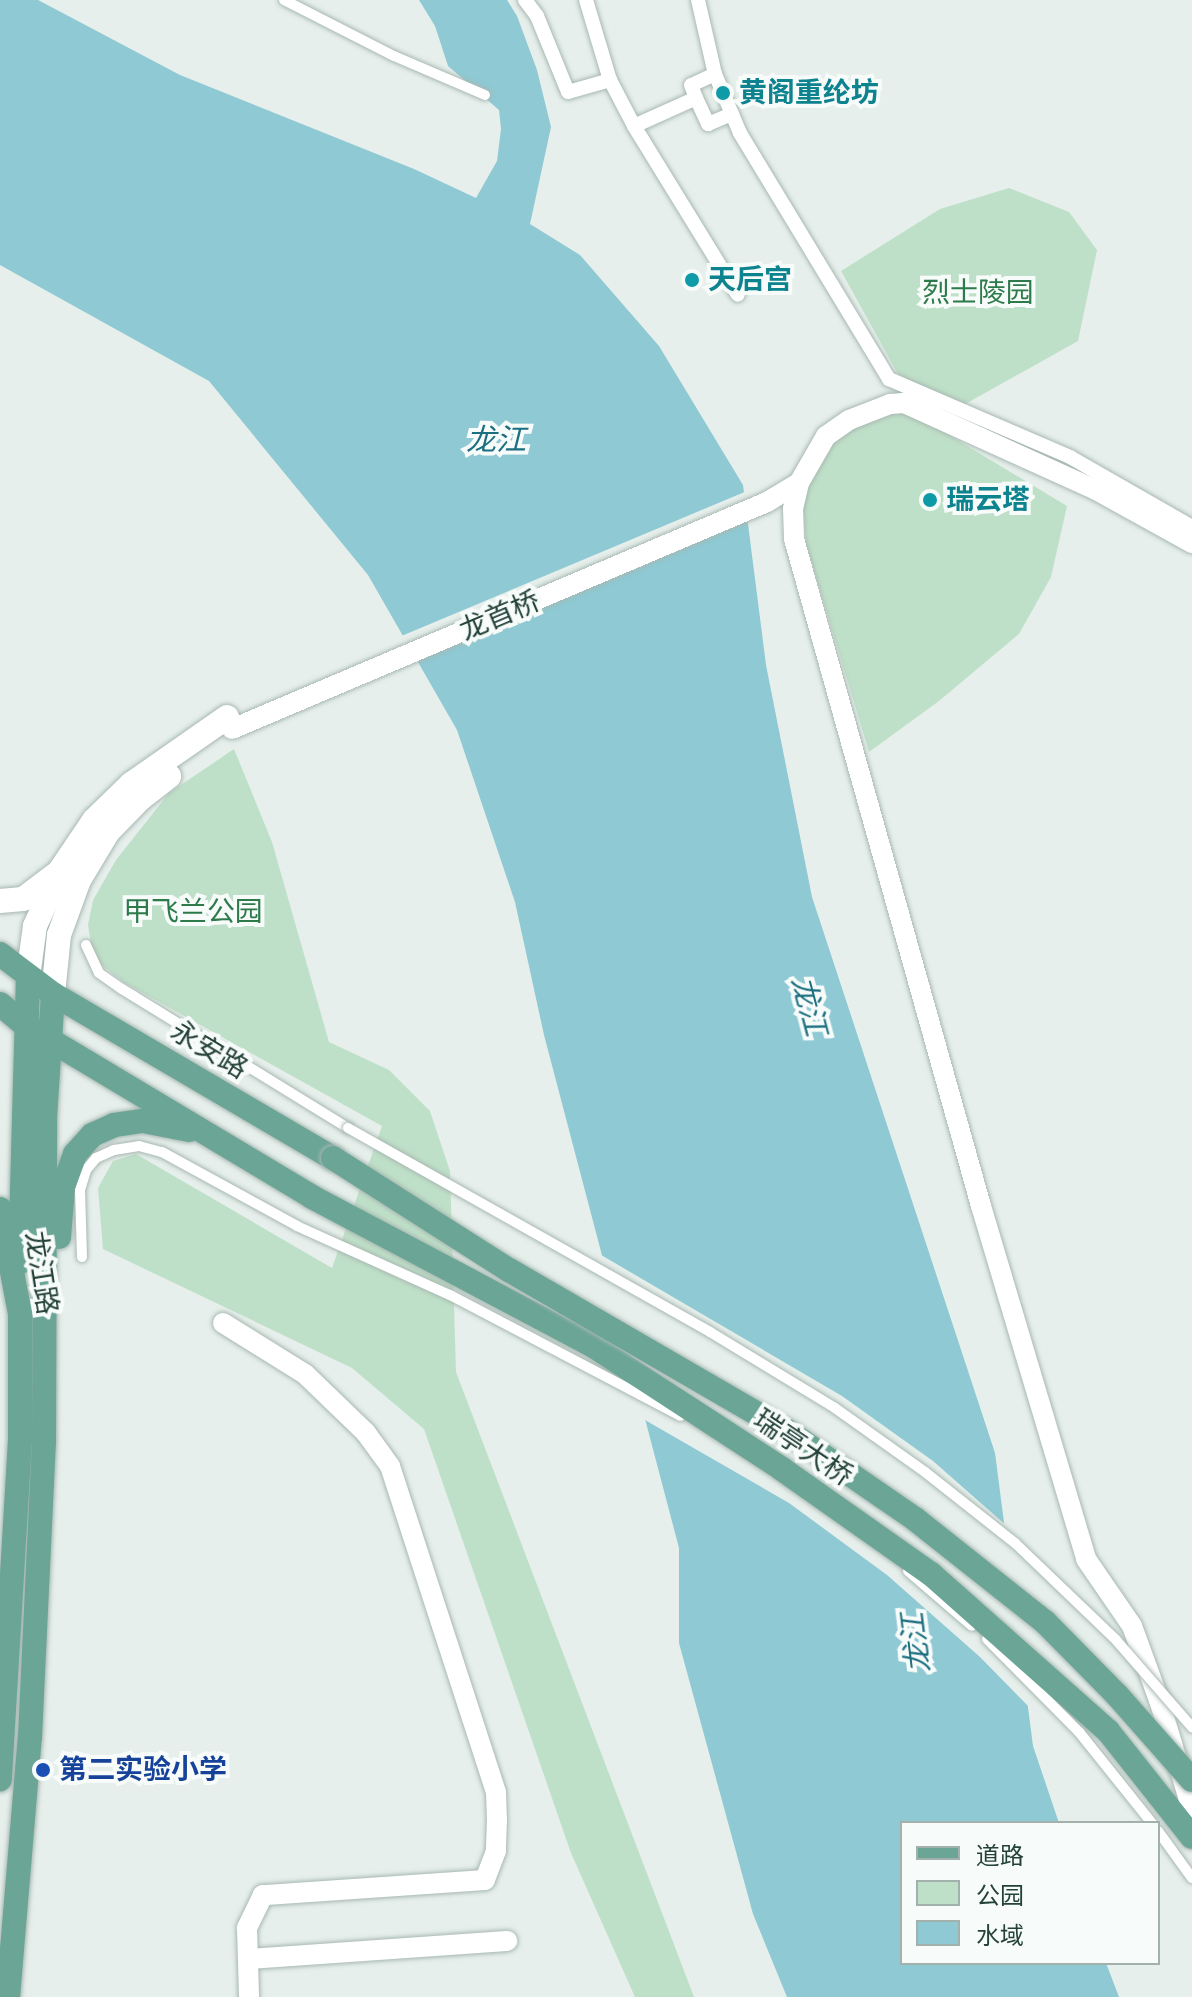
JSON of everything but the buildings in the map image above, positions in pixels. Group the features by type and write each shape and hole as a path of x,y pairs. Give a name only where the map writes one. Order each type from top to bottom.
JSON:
{"main road":[{"name":"永安路","path":"0,954 53,994 333,1158"},
{"path":"20,1314 28,977"},
{"name":"龙江路","path":"8,1997 30,1737 44,1442 45,1118 53,994"},
{"path":"0,1004 25,1025 206,1133"},
{"path":"46,1269 61,1231 63,1187 75,1154 92,1135 114,1125 143,1121 206,1133"},
{"name":"瑞亭大桥","path":"206,1133 312,1197 592,1345 782,1469 931,1574 1108,1731 1192,1837"},
{"name":"瑞亭大桥","path":"333,1158 509,1270 790,1433 915,1519 1045,1622 1117,1695 1192,1780"},
{"name":"龙江路","path":"0,1209 20,1314 20,1440 0,1779"}],"street":[{"path":"525,0 537,16 568,92 610,80"},
{"path":"586,0 610,80 634,126 738,295"},
{"path":"698,0 715,74 732,114 771,185 889,379 1070,457 1192,527"},
{"path":"715,74 691,85 696,98 708,124 732,114"},
{"path":"634,126 696,98"},
{"path":"1192,543 1096,490 904,403 890,404 849,420 826,436 799,483 793,509 794,539 981,1206 1086,1559 1132,1626 1159,1700 1192,1810"},
{"name":"龙首桥","path":"230,723 799,483"},
{"path":"28,977 35,926 61,869 94,820 131,784 230,723"},
{"path":"53,994 59,935 68,905 108,832 140,799 230,723"},
{"path":"0,901 23,899 61,869"},
{"path":"223,1323 305,1374 366,1433 390,1466 496,1792 496,1851 485,1880 263,1895 247,1928 249,1997"},
{"path":"248,1959 507,1941"}],"lane":[{"path":"284,0 394,56 485,95"},
{"path":"86,945 99,973 122,989 348,1128 710,1332 861,1426 1015,1543 1116,1640 1192,1727"},
{"path":"82,1257 80,1190 86,1170 96,1158 114,1150 139,1146 162,1152 297,1226 464,1303 685,1418 798,1487 896,1561 990,1642 1079,1732 1150,1821"},
{"path":"1160,1834 1192,1878"}],"green space":[{"name":"烈士陵园","path":"1009,188 1069,212 1097,250 1078,341 960,407 898,374 841,271 940,209"},
{"path":"904,408 1067,506 1051,577 1019,634 939,701 869,752 806,543 803,494 831,438"},
{"name":"甲飞兰公园","path":"234,749 272,842 329,1042 389,1070 430,1111 450,1171 456,1372 694,1997 635,1997 571,1853 424,1429 352,1368 103,1249 98,1188 113,1161 136,1154 332,1268 382,1126 125,983 98,962 88,925 93,900 116,860 169,793"}],"water":[{"name":"龙江","path":"0,0 38,0 180,75 414,169 476,198 497,161 501,129 499,110 448,66 435,26 419,0 507,0 517,16 537,70 551,127 530,224 580,255 659,346 743,485 766,665 812,897 995,1453 1033,1746 1058,1821 900,1821 900,1965 1107,1965 1119,1997 787,1997 753,1914 679,1643 679,1548 544,1035 515,902 457,730 368,575 209,381 0,265"}],"pier":[{"path":"747,491 751,518 413,661 399,637"},
{"path":"596,1252 842,1396 933,1461 1008,1527 1032,1710 980,1657 887,1575 789,1503 638,1416"}],"place":[{"name":"黄阁重纶坊","path":"723,93"},
{"name":"天后宫","path":"692,280"},
{"name":"瑞云塔","path":"930,500"},
{"name":"第二实验小学","path":"43,1770"}]}
